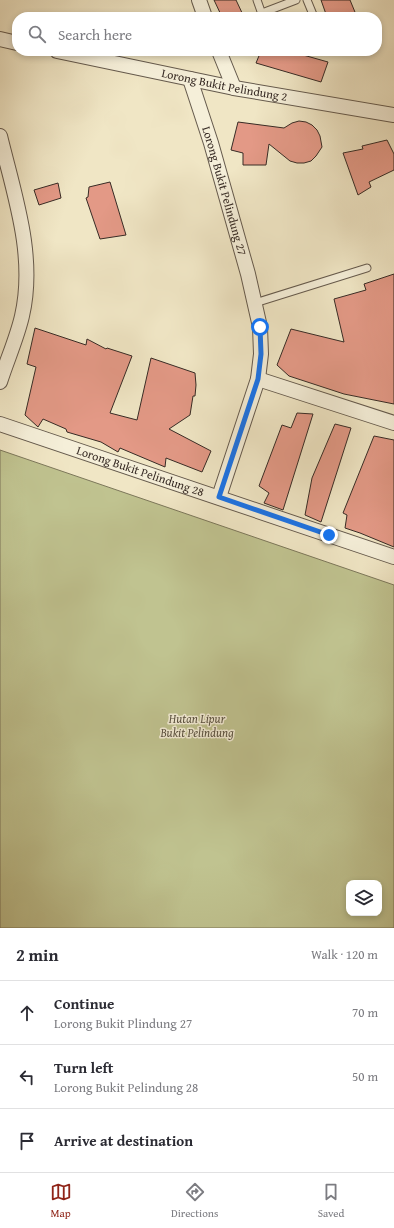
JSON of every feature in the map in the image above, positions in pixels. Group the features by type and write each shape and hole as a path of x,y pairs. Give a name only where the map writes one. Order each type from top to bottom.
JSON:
{"street":[{"path":"198,0 203,12"},
{"path":"0,39 12,42"},
{"name":"Lorong Bukit Pelindung 2","path":"81,56 234,88 394,115"},
{"path":"221,56 234,88"},
{"name":"Lorong Bukit Pelindung 27","path":"190,79 211,143 255,303 260,327 261,354 258,379 219,497"},
{"path":"0,136 25,245 26,271 22,315 0,382"},
{"path":"258,379 394,423"},
{"name":"Lorong Bukit Pelindung 28","path":"0,424 394,557"}],"lane":[{"path":"257,0 262,12"},
{"path":"270,12 296,0"},
{"path":"307,0 312,12"},
{"path":"255,303 367,268"}],"green space":[{"name":"Hutan Lipur Bukit Pelindung","path":"0,450 394,585 394,928 0,928"}],"building":[{"path":"214,0 236,0 242,12 220,12"},
{"path":"321,0 350,0 355,12 325,12"},
{"path":"259,56 307,56 328,62 321,82 256,63"},
{"path":"299,121 312,125 320,136 322,147 311,161 297,163 290,161 269,144 266,165 243,165 243,153 231,150 238,122 284,128"},
{"path":"387,140 394,154 394,170 369,182 371,187 358,195 343,153 363,149 362,146"},
{"path":"110,182 126,235 100,239 86,198 88,197 89,187"},
{"path":"58,183 61,198 39,205 34,190"},
{"path":"394,274 394,404 344,394 289,376 277,365 291,329 344,342 334,299 366,290 364,284"},
{"path":"35,328 86,345 87,339 106,349 107,348 132,356 110,413 137,420 151,358 195,373 195,396 193,396 190,415 169,429 211,451 202,472 166,458 165,467 120,448 118,452 101,442 67,432 66,429 43,419 38,427 25,415 36,367 27,364"},
{"path":"297,413 313,414 283,510 264,503 269,493 259,486 282,425 291,428"},
{"path":"335,424 351,428 321,522 305,515 312,478"},
{"path":"374,436 394,440 394,547 345,528 347,515 343,513"}],"route":[{"path":"260,327 261,354 258,379 219,497 329,535"}]}
